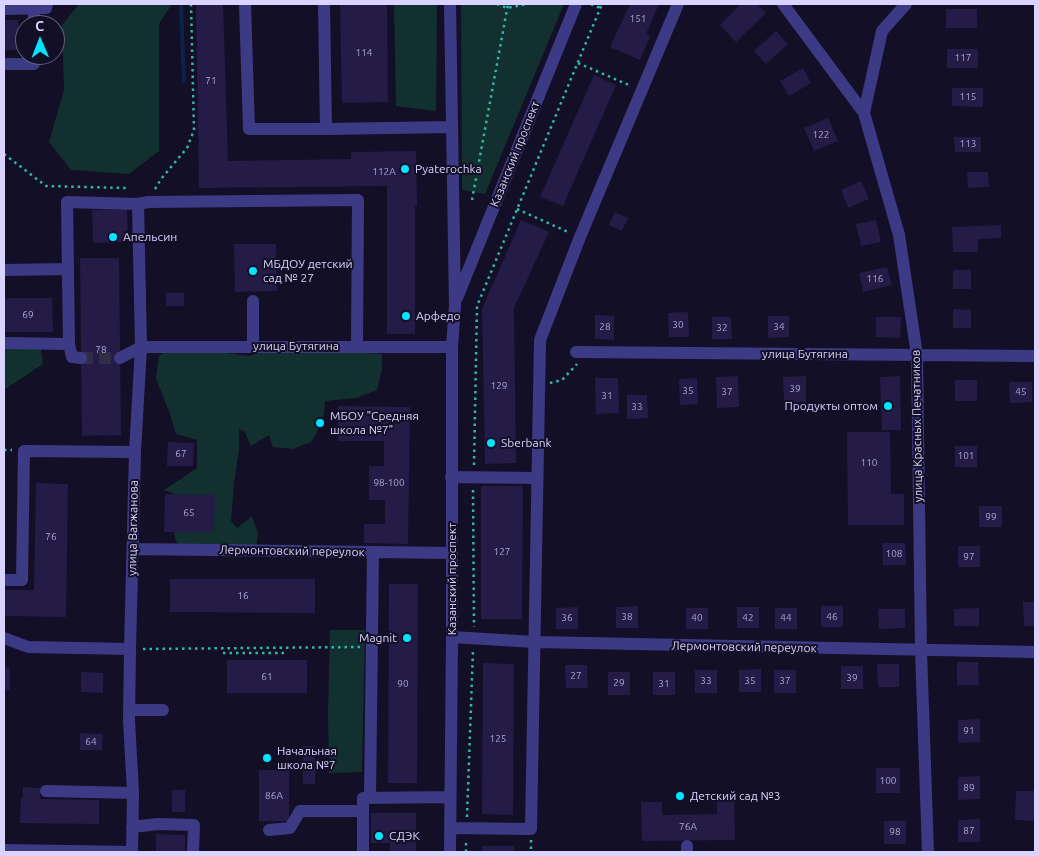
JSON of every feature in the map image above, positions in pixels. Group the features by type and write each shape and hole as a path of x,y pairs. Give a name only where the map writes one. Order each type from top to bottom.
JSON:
{"street":[{"path":"4,9 46,8 47,4"},
{"path":"245,4 249,129 452,127"},
{"path":"324,4 326,128"},
{"name":"Казанский проспект","path":"450,4 454,305 451,477 450,852"},
{"name":"Казанский проспект","path":"454,305 576,4"},
{"path":"450,828 530,829 540,340 580,237 678,4"},
{"name":"улица Красных Печатников","path":"783,4 864,113 899,235 917,355 921,651 928,852"},
{"path":"864,113 882,31 906,4"},
{"path":"34,8 34,15"},
{"path":"81,358 72,357 69,344 67,202 143,203 358,200 357,346"},
{"name":"улица Вагжанова","path":"132,852 133,794 129,710 130,649 135,452 141,347 143,203"},
{"path":"4,270 68,269"},
{"path":"253,301 253,346"},
{"path":"4,343 69,344"},
{"path":"120,358 141,347"},
{"name":"улица Бутягина","path":"141,347 452,347"},
{"name":"улица Бутягина","path":"582,352 1035,356"},
{"path":"4,580 22,580 24,451 135,452"},
{"path":"451,477 537,478"},
{"name":"Лермонтовский переулок","path":"133,550 452,553"},
{"path":"370,797 372,552"},
{"name":"Лермонтовский переулок","path":"452,637 535,642 1035,652"},
{"path":"4,638 28,646 130,649"},
{"path":"129,710 162,710"},
{"path":"46,791 133,794"},
{"path":"363,852 363,798 450,797"},
{"path":"269,830 290,828 300,811 363,810"},
{"path":"132,827 158,824 194,824 193,852"},
{"path":"4,850 132,852"}],"path":[{"path":"4,154 46,186 125,188 143,203 187,148 194,130 191,4"},
{"path":"497,4 507,8 528,4"},
{"path":"472,200 508,4"},
{"path":"591,4 600,8"},
{"path":"466,852 474,639 473,476 475,322 477,306 602,4"},
{"path":"578,62 642,91"},
{"path":"517,210 580,237"},
{"path":"539,387 562,380 582,352"},
{"path":"130,649 372,646"},
{"path":"223,653 287,654"}],"green space":[{"path":"79,4 172,4 159,24 159,151 129,174 71,170 49,142 64,90 65,21"},
{"path":"394,4 437,4 436,111 396,106"},
{"path":"461,4 564,4 485,194 462,190"},
{"path":"4,349 41,349 43,364 4,390"},
{"path":"168,350 213,351 248,356 262,352 382,354 382,370 377,390 356,398 325,401 323,421 311,442 293,449 273,447 269,435 251,446 244,431 239,429 239,450 231,521 237,528 252,516 258,533 256,549 178,547 174,534 180,512 180,496 164,490 197,468 197,440 176,434 156,379 159,356"},
{"path":"330,630 365,630 362,772 329,773"}],"building":[{"path":"196,4 223,4 228,161 351,159 351,152 416,151 415,334 387,334 387,186 199,188"},
{"path":"340,4 387,4 388,102 342,103"},
{"path":"630,4 659,4 646,34 650,36 640,60 610,47"},
{"path":"741,4 757,4 766,13 736,42 720,25"},
{"path":"946,9 977,9 977,28 946,28"},
{"path":"4,20 15,20 15,50 4,50"},
{"path":"776,31 788,44 766,64 754,51"},
{"path":"947,49 978,49 978,68 947,68"},
{"path":"803,68 811,83 789,96 780,81"},
{"path":"594,75 616,85 563,206 540,197"},
{"path":"952,88 983,88 983,107 952,106"},
{"path":"828,118 838,141 814,151 804,128"},
{"path":"954,137 981,137 981,152 955,152"},
{"path":"967,172 988,172 989,187 968,188"},
{"path":"861,181 869,199 848,208 841,190"},
{"path":"127,209 128,242 93,243 92,210"},
{"path":"615,212 628,218 622,231 609,225"},
{"path":"521,220 549,232 514,308 516,463 485,464 482,309"},
{"path":"876,220 881,242 861,246 856,224"},
{"path":"1001,225 1001,238 978,239 978,252 953,252 952,227"},
{"path":"234,244 276,244 277,291 235,292"},
{"path":"80,258 119,258 121,435 82,436"},
{"path":"887,267 892,285 863,292 859,273"},
{"path":"953,270 971,270 971,289 953,289"},
{"path":"166,293 184,293 184,306 166,306"},
{"path":"4,298 52,298 53,332 4,332"},
{"path":"953,309 971,310 971,328 953,328"},
{"path":"688,312 689,337 669,337 668,313"},
{"path":"595,315 614,316 614,340 595,339"},
{"path":"768,316 789,316 789,337 768,338"},
{"path":"712,317 731,317 732,339 712,339"},
{"path":"876,317 901,317 900,338 876,337"},
{"path":"738,376 739,407 717,408 716,377"},
{"path":"806,376 806,402 784,402 783,377"},
{"path":"900,376 901,430 882,430 880,377"},
{"path":"595,378 618,378 619,413 596,414"},
{"path":"697,378 698,404 680,405 679,379"},
{"path":"955,380 977,380 977,401 955,401"},
{"path":"1009,382 1032,382 1032,402 1010,403"},
{"path":"627,395 647,395 648,418 627,419"},
{"path":"338,406 410,407 408,544 364,543 364,524 385,524 385,500 369,500 369,466 384,466 384,441 338,441"},
{"path":"847,432 890,432 891,494 904,494 904,525 848,525"},
{"path":"168,442 194,443 193,466 167,466"},
{"path":"955,446 977,446 977,467 955,467"},
{"path":"36,483 68,484 66,617 4,616 4,590 34,590"},
{"path":"481,486 523,486 522,619 481,619"},
{"path":"165,494 215,495 214,532 164,532"},
{"path":"979,506 1002,506 1002,527 979,527"},
{"path":"882,543 905,543 906,565 883,565"},
{"path":"958,546 980,546 980,567 958,567"},
{"path":"170,579 315,579 315,613 170,612"},
{"path":"389,584 418,584 417,783 388,783"},
{"path":"1023,602 1035,602 1035,626 1024,626"},
{"path":"638,606 638,628 616,628 616,607"},
{"path":"821,606 843,606 843,627 821,627"},
{"path":"578,607 578,629 556,629 556,608"},
{"path":"737,607 759,607 759,628 737,628"},
{"path":"686,608 708,608 708,629 686,629"},
{"path":"775,608 797,608 797,629 775,629"},
{"path":"979,608 979,626 954,626 954,609"},
{"path":"878,609 905,609 905,628 879,629"},
{"path":"227,660 307,660 307,693 227,693"},
{"path":"957,662 978,662 979,685 957,685"},
{"path":"483,663 514,664 513,815 482,814"},
{"path":"877,664 899,664 899,687 878,687"},
{"path":"565,665 587,665 588,688 566,688"},
{"path":"841,666 863,666 863,689 841,689"},
{"path":"4,667 10,668 10,690 4,690"},
{"path":"761,669 761,692 739,692 739,670"},
{"path":"695,670 717,670 717,693 695,693"},
{"path":"774,670 796,670 796,693 774,693"},
{"path":"81,672 103,673 103,693 81,692"},
{"path":"608,672 630,672 630,695 608,695"},
{"path":"653,672 675,672 675,695 653,695"},
{"path":"980,719 980,742 958,743 958,720"},
{"path":"80,733 103,734 102,750 80,750"},
{"path":"303,746 315,746 315,784 303,784"},
{"path":"876,768 900,768 900,793 876,793"},
{"path":"259,770 289,770 289,821 259,821"},
{"path":"980,776 980,799 958,800 958,777"},
{"path":"23,787 40,788 40,799 99,800 99,824 20,823"},
{"path":"172,790 185,790 185,812 172,812"},
{"path":"1016,791 1035,791 1035,821 1015,820"},
{"path":"717,800 734,800 735,840 642,841 641,802 662,802 662,815 717,814"},
{"path":"371,813 416,813 416,852 390,852 390,843 371,843"},
{"path":"980,819 980,842 958,842 958,820"},
{"path":"884,821 906,821 906,844 884,844"},
{"path":"156,834 185,835 185,852 156,852"},
{"path":"482,846 514,846 514,852 482,852"}],"waterway":[{"path":"181,4 184,81"}],"tunnel":[{"path":"81,358 120,358"}],"place":[{"name":"Pyaterochka","path":"405,169"},
{"name":"Апельсин","path":"113,237"},
{"name":"МБДОУ детский сад № 27","path":"253,271"},
{"name":"Арфедо","path":"406,316"},
{"name":"Продукты оптом","path":"888,406"},
{"name":"МБОУ \"Средняя школа №7\"","path":"320,423"},
{"name":"Sberbank","path":"491,443"},
{"name":"Magnit","path":"407,638"},
{"name":"Начальная школа №7","path":"267,758"},
{"name":"Детский сад №3","path":"680,796"},
{"name":"СДЭК","path":"379,836"}]}
